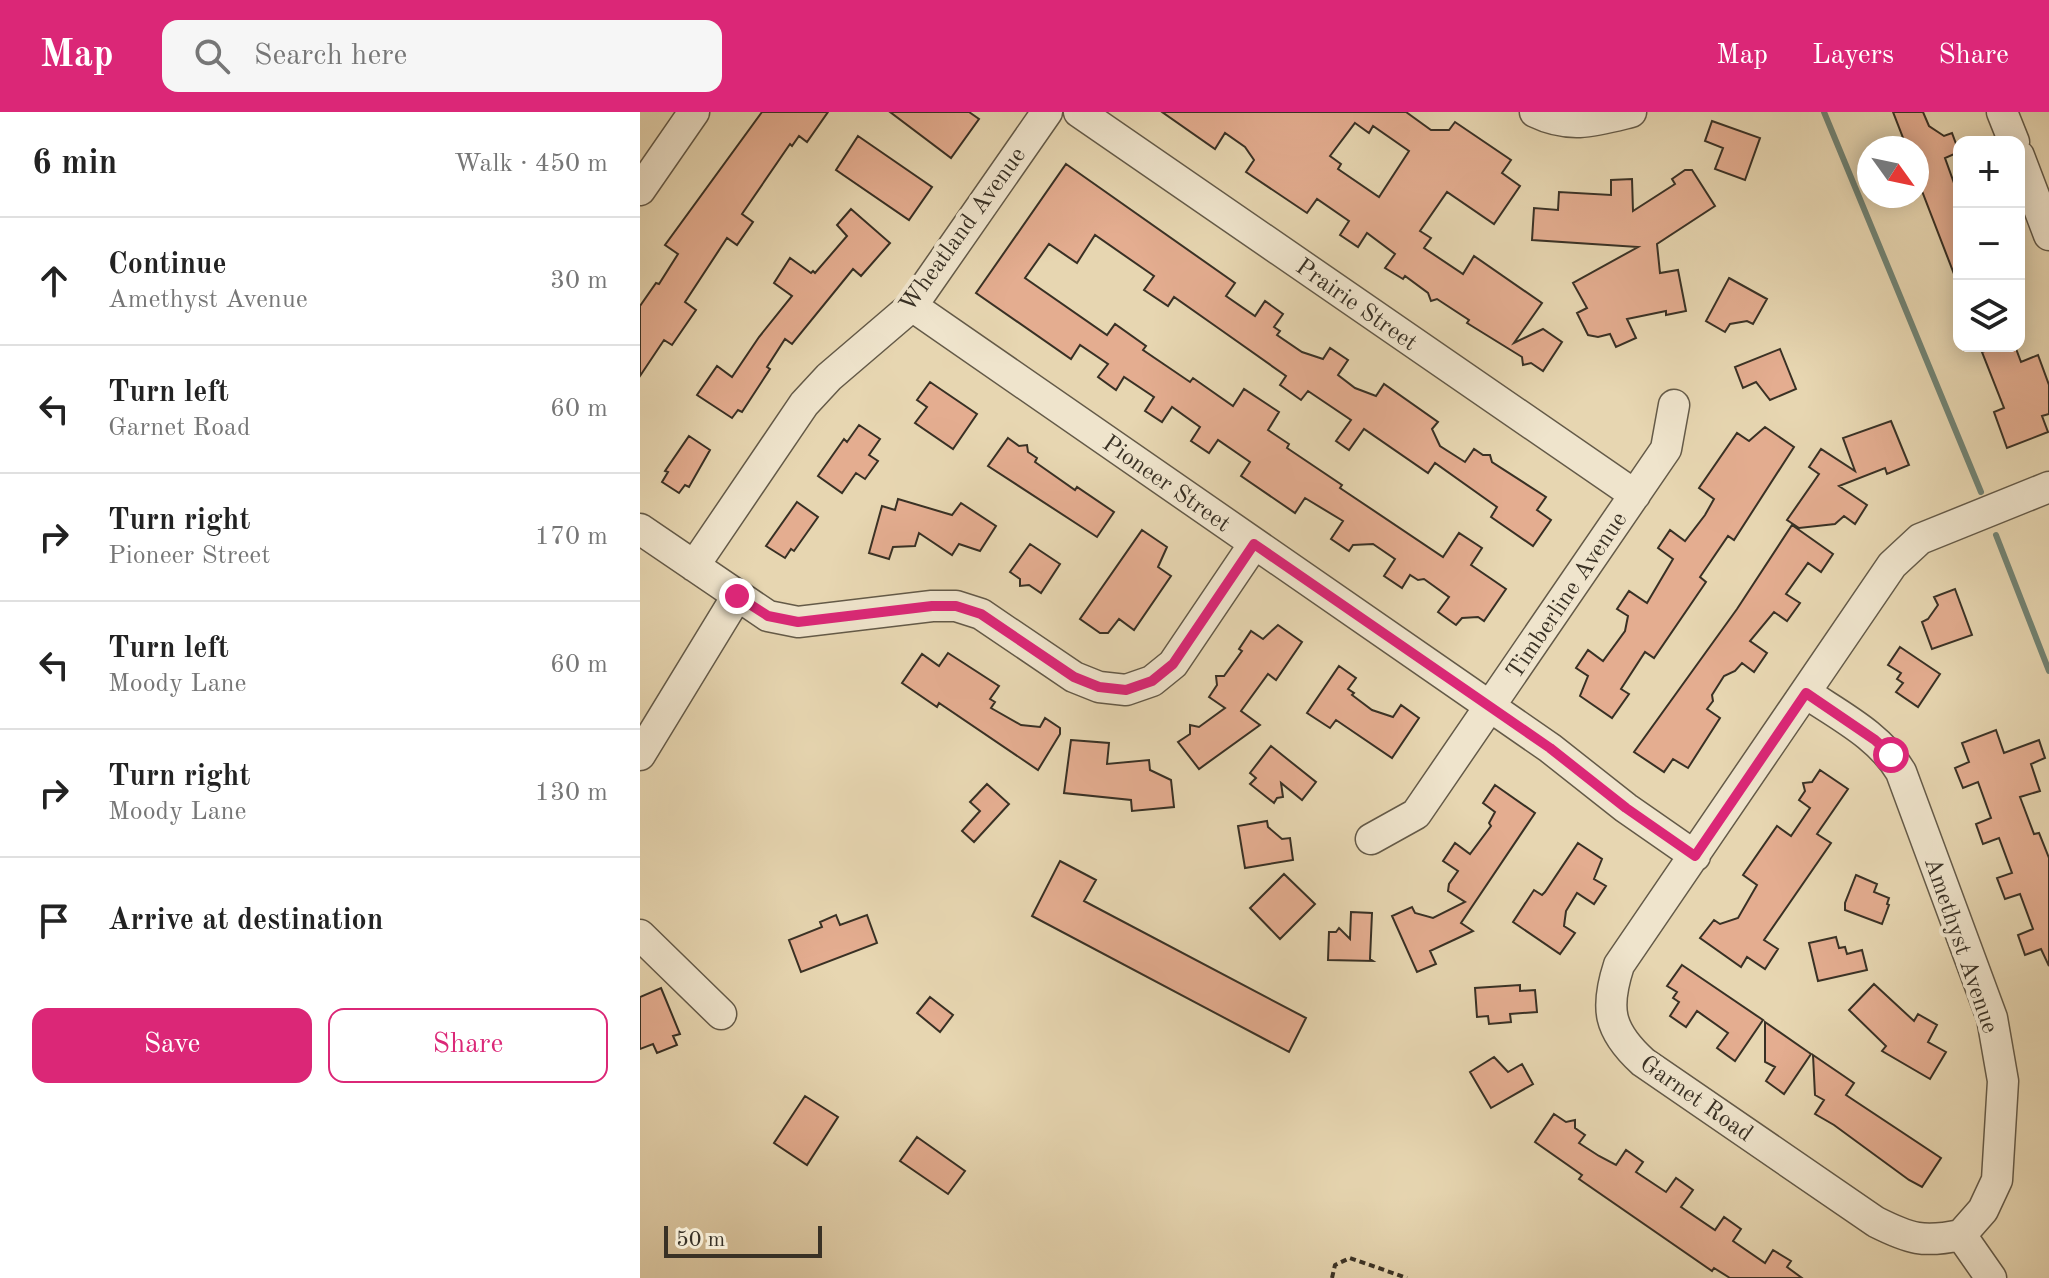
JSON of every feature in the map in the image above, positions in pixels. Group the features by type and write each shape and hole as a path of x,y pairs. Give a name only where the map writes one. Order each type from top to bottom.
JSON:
{"street":[{"path":"640,190 694,112"},
{"name":"Wheatland Avenue","path":"694,566 804,404 829,377 912,306 1047,112"},
{"name":"Prairie Street","path":"1079,112 1635,495"},
{"path":"1535,112 1548,118 1584,124 1631,112"},
{"path":"2002,112 2012,136"},
{"path":"2025,172 2049,235"},
{"name":"Pioneer Street","path":"912,306 1550,748 1626,808 1695,856"},
{"name":"Timberline Avenue","path":"1371,839 1416,814 1666,449 1674,405"},
{"name":"Garnet Road","path":"1961,1235 1932,1241 1903,1236 1876,1222 1643,1062 1622,1043 1612,1017 1610,992 1619,965 1892,565 1920,539 2049,487"},
{"path":"640,529 768,616 798,622 932,606 956,606 981,614 1074,677 1099,687 1126,690 1152,681 1173,664 1254,544"},
{"path":"640,755 737,596"},
{"name":"Amethyst Avenue","path":"1806,693 1875,740 1896,764 1992,1018 2003,1081 1997,1180 1983,1210 1961,1235"},
{"path":"640,935 721,1014"},
{"path":"1961,1235 1991,1278"}],"path":[{"path":"1332,1278 1335,1265 1350,1258 1407,1278"}],"building":[{"path":"762,112 828,112 807,142 799,136 792,146 790,144 742,214 753,222 737,245 727,238 685,302 696,310 672,345 664,340 640,376 640,306 678,254 665,245"},
{"path":"890,112 969,112 979,119 951,158"},
{"path":"1162,112 1406,112 1431,130 1449,130 1455,122 1511,160 1502,173 1520,186 1494,224 1447,192 1420,231 1431,238 1424,248 1463,274 1474,256 1542,303 1514,343 1543,329 1562,342 1543,371 1531,363 1523,365 1522,357 1467,323 1469,320 1437,299 1431,301 1428,293 1405,276 1403,279 1385,268 1395,254 1367,233 1358,247 1340,235 1349,221 1317,199 1307,213 1246,172 1254,160 1245,147 1225,133 1215,149","holes":["1355,123 1369,133 1373,126 1409,151 1379,197 1338,169 1341,164 1330,156"]},
{"path":"1893,112 1923,112 1929,126 1944,136 1952,133 1953,155 1945,158 1953,180 1953,271 1929,208 1929,136 1902,136"},
{"path":"1712,121 1760,138 1745,180 1715,169 1723,148 1705,141"},
{"path":"858,136 932,187 909,220 836,170"},
{"path":"1066,164 1235,283 1226,296 1255,316 1265,301 1283,314 1274,327 1280,331 1277,335 1302,352 1323,359 1330,348 1348,360 1338,375 1355,388 1376,396 1384,384 1438,422 1432,429 1440,446 1465,462 1474,449 1483,455 1490,455 1492,462 1546,497 1537,510 1551,520 1533,546 1491,517 1497,507 1435,463 1428,473 1364,429 1349,450 1336,441 1351,420 1308,391 1301,400 1280,385 1286,376 1174,297 1168,306 1144,290 1154,276 1095,235 1077,263 1049,244 1025,278 1107,335 1115,324 1146,346 1143,350 1190,382 1193,378 1233,406 1244,389 1279,412 1268,430 1289,444 1287,448 1342,485 1340,488 1443,557 1459,533 1482,548 1471,565 1506,589 1484,621 1478,617 1462,618 1456,625 1438,612 1449,597 1424,579 1418,580 1410,575 1402,588 1384,576 1395,559 1373,544 1353,545 1349,551 1331,539 1343,521 1305,498 1295,513 1241,476 1250,462 1218,440 1209,453 1191,441 1200,427 1172,407 1162,422 1145,411 1154,397 1124,377 1116,390 1098,377 1108,364 1080,345 1071,359 976,293"},
{"path":"1685,170 1692,170 1715,206 1657,244 1660,273 1678,270 1686,311 1666,315 1666,311 1627,319 1636,338 1616,347 1610,334 1598,337 1588,335 1577,313 1587,308 1573,283 1638,247 1532,240 1534,208 1558,210 1559,192 1611,195 1611,180 1632,179 1633,211 1675,184 1672,179"},
{"path":"851,209 890,243 861,276 853,269 792,344 785,339 742,412 738,410 732,418 697,395 717,366 732,377 792,296 774,283 790,258 815,273 847,236 837,225"},
{"path":"1729,278 1767,299 1753,324 1747,321 1730,324 1725,332 1706,321"},
{"path":"1780,349 1796,389 1770,400 1756,382 1743,388 1735,367"},
{"path":"1982,352 2017,352 2021,362 2038,355 2049,385 2049,414 2042,416 2048,432 2007,448 1994,412 2004,408"},
{"path":"930,382 977,414 953,449 915,423 927,407 917,400"},
{"path":"1891,421 1909,465 1887,474 1885,468 1839,486 1867,505 1855,524 1844,516 1835,524 1799,528 1787,520 1819,474 1809,467 1821,449 1855,471 1843,438"},
{"path":"859,425 880,439 869,455 878,461 865,479 856,473 842,493 818,476 844,439 847,442"},
{"path":"1765,427 1794,447 1734,540 1728,536 1700,577 1706,582 1654,658 1645,652 1621,689 1629,694 1612,718 1580,696 1588,676 1576,668 1588,650 1603,661 1625,631 1628,616 1617,609 1629,591 1647,603 1673,559 1658,548 1670,530 1685,541 1705,515 1714,499 1699,488 1737,433 1749,441"},
{"path":"689,436 710,450 689,487 685,485 679,493 662,482 668,472 665,471"},
{"path":"1008,438 1019,446 1027,445 1028,452 1037,458 1035,462 1114,512 1097,537 988,466"},
{"path":"898,499 952,515 961,503 996,526 980,551 959,544 952,555 919,533 915,546 893,547 889,559 869,553 882,506 895,510"},
{"path":"797,502 818,517 794,551 791,549 785,558 766,546"},
{"path":"1792,525 1833,554 1821,572 1808,563 1786,594 1800,603 1787,621 1774,612 1750,641 1767,653 1754,672 1742,663 1724,676 1707,709 1720,718 1688,768 1673,759 1664,772 1634,752 1737,609"},
{"path":"1142,530 1167,547 1158,567 1171,576 1134,630 1119,619 1108,633 1100,633 1080,619"},
{"path":"1030,544 1060,564 1041,593 1029,585 1020,586 1020,579 1010,572"},
{"path":"1955,589 1972,635 1932,649 1922,622 1938,605 1934,597"},
{"path":"1278,625 1302,642 1276,680 1268,674 1241,711 1260,725 1199,769 1178,742 1190,734 1190,725 1199,727 1225,708 1209,697 1217,685 1216,676 1224,676 1242,651 1239,649 1251,631 1263,639"},
{"path":"1900,647 1940,674 1918,707 1896,692 1903,683 1897,679 1901,673 1888,665"},
{"path":"948,653 999,686 990,699 995,702 991,708 1021,725 1040,727 1045,718 1060,728 1060,734 1038,770 939,703 937,707 902,683 922,654 939,666"},
{"path":"1339,666 1356,678 1348,689 1354,693 1352,695 1372,710 1393,717 1401,705 1419,718 1392,758 1336,720 1330,728 1307,713"},
{"path":"1996,730 2004,753 2039,740 2045,758 2031,764 2040,791 2020,797 2034,834 2039,833 2049,858 2049,966 2041,949 2025,955 2018,935 2033,929 2020,894 2005,899 1997,878 2012,873 1999,838 1983,844 1976,824 1991,818 1978,782 1963,788 1955,768 1969,762 1962,743"},
{"path":"1071,740 1109,743 1107,764 1149,760 1150,770 1171,780 1174,807 1132,811 1131,800 1064,793"},
{"path":"1271,746 1316,782 1302,800 1281,783 1283,797 1277,798 1274,803 1250,784 1256,778 1250,773"},
{"path":"1820,770 1848,789 1817,834 1831,843 1764,940 1778,949 1765,969 1747,957 1741,967 1700,938 1714,920 1720,924 1738,918 1757,885 1743,875 1777,826 1791,836 1810,808 1799,800 1805,791 1803,783 1812,782"},
{"path":"987,784 1009,804 974,842 962,831 980,811 970,802"},
{"path":"1495,785 1535,813 1461,923 1473,931 1430,951 1436,964 1417,972 1392,916 1412,907 1415,913 1433,918 1465,902 1448,891 1458,871 1443,861 1455,843 1470,854 1491,826 1489,823 1495,812 1483,803"},
{"path":"1267,821 1268,827 1282,839 1290,838 1293,860 1245,868 1238,826"},
{"path":"1578,843 1602,859 1594,879 1606,886 1594,904 1577,893 1566,911 1564,926 1575,933 1560,954 1513,922 1534,890 1542,895 1545,892"},
{"path":"1060,861 1096,880 1084,901 1306,1018 1289,1052 1032,916"},
{"path":"1284,874 1315,904 1280,939 1250,908"},
{"path":"1856,875 1877,884 1874,892 1889,898 1882,924 1845,910"},
{"path":"1351,912 1372,913 1370,959 1373,961 1328,960 1329,932 1336,932 1339,928 1350,939"},
{"path":"836,915 840,925 867,915 877,943 801,972 789,940 822,927 820,922"},
{"path":"1836,937 1839,948 1845,947 1847,954 1862,950 1867,970 1818,981 1809,943"},
{"path":"1682,965 1763,1020 1735,1061 1717,1048 1728,1033 1697,1011 1686,1027 1670,1016 1679,1002 1673,998 1677,992 1667,986"},
{"path":"1874,984 1914,1021 1918,1014 1937,1025 1928,1042 1946,1052 1930,1079 1882,1051 1886,1046 1849,1010"},
{"path":"1520,985 1520,991 1535,990 1537,1012 1510,1014 1511,1022 1489,1024 1488,1016 1477,1017 1475,988"},
{"path":"661,988 680,1034 673,1036 677,1045 657,1053 653,1044 640,1049 640,997"},
{"path":"930,997 953,1015 940,1032 917,1013"},
{"path":"1765,1022 1811,1054 1784,1094 1766,1081 1775,1067 1765,1062"},
{"path":"1813,1055 1854,1083 1846,1095 1941,1158 1922,1187 1815,1114 1824,1100 1815,1095"},
{"path":"1494,1057 1508,1072 1522,1064 1533,1084 1491,1108 1470,1072"},
{"path":"805,1096 838,1117 807,1165 774,1143"},
{"path":"1554,1114 1566,1122 1575,1120 1575,1128 1585,1135 1579,1143 1616,1165 1626,1150 1643,1162 1636,1172 1666,1192 1676,1178 1693,1190 1681,1207 1715,1230 1724,1217 1741,1229 1733,1241 1765,1263 1773,1250 1791,1261 1787,1267 1802,1278 1730,1278 1714,1268 1712,1271 1579,1179 1582,1175 1535,1142"},
{"path":"917,1137 965,1171 948,1194 900,1161"}],"waterway":[{"path":"1824,112 1981,492"},
{"path":"1996,535 2049,671"}],"route":[{"path":"737,596 768,616 798,622 932,606 956,606 981,614 1074,677 1099,687 1126,690 1152,681 1173,664 1254,544 1550,748 1626,808 1695,856 1806,693 1875,740 1891,755"}]}
